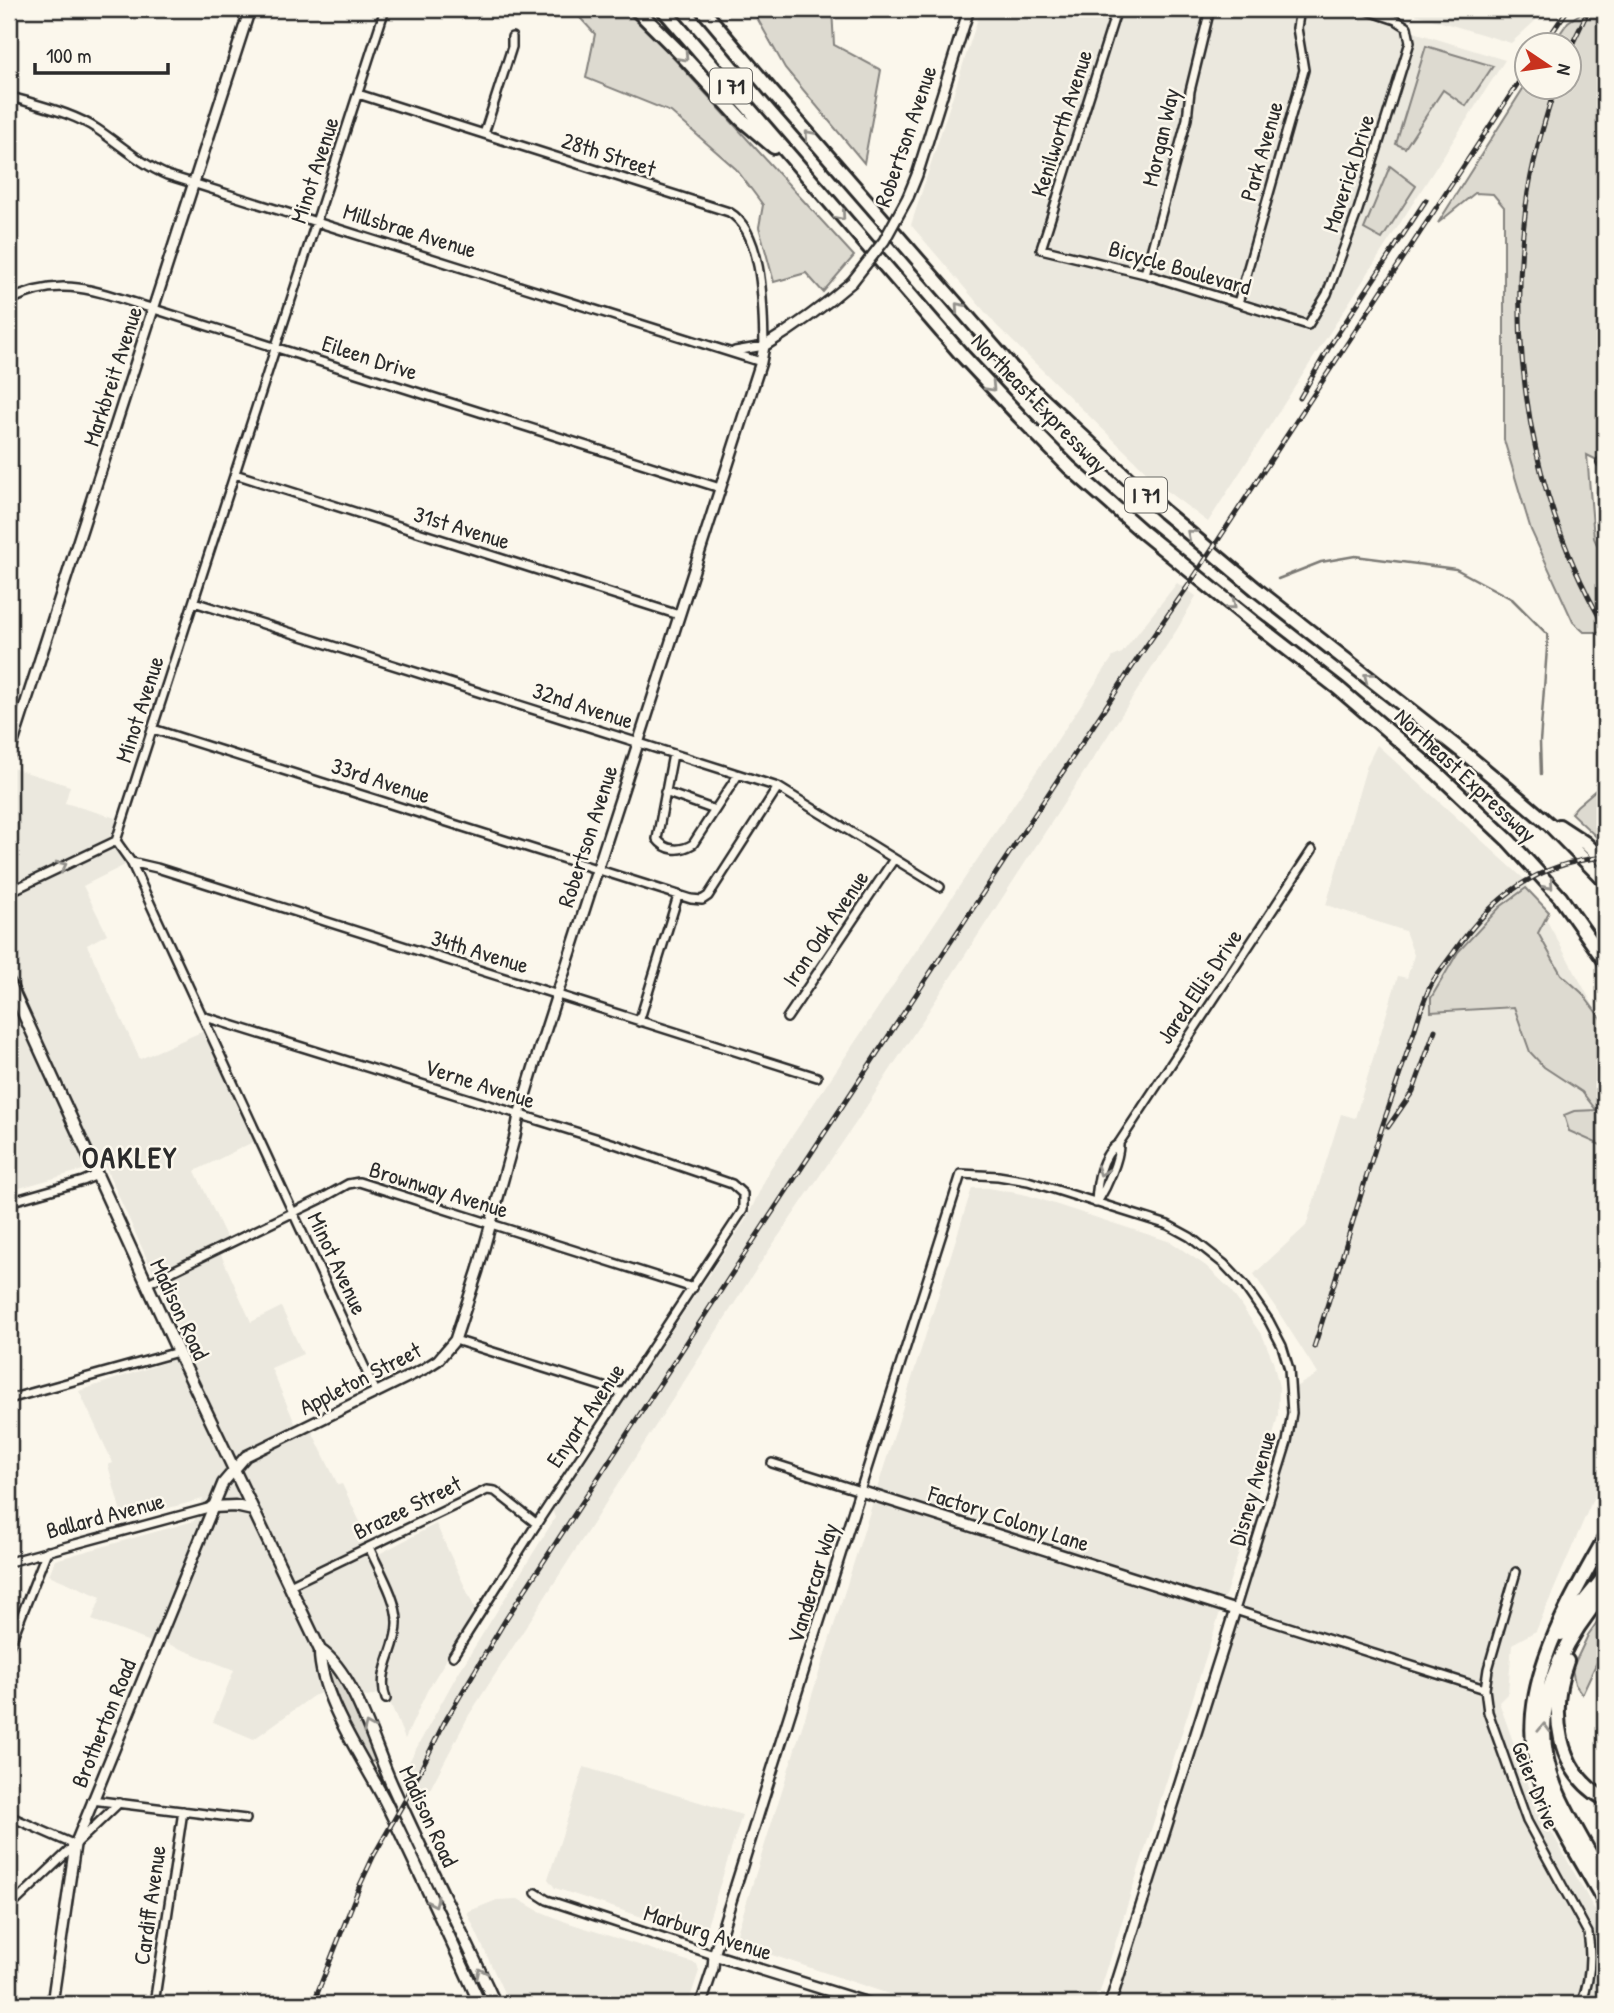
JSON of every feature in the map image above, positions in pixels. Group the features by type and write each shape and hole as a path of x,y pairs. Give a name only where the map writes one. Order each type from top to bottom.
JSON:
{"highway":[{"path":"636,9 741,120 796,164"},
{"name":"Northeast Expressway","path":"663,9 962,355 1069,467 1144,533 1338,688 1437,774 1509,841 1560,897 1605,961"},
{"name":"Northeast Expressway","path":"702,9 1026,384 1164,512 1523,802 1550,825 1605,881"},
{"path":"1523,802 1585,843 1605,862"},
{"path":"1605,1538 1554,1633 1539,1682 1532,1724 1539,1775 1552,1805 1605,1903"},
{"path":"1548,1656 1576,1611 1605,1576"},
{"path":"1605,1592 1567,1643 1553,1674 1545,1710 1544,1743 1549,1769 1560,1799 1605,1880"},
{"path":"1594,1605 1576,1637 1563,1671 1557,1707 1558,1730 1571,1766 1582,1782 1605,1799"}],"main road":[{"name":"Madison Road","path":"9,982 178,1352 320,1650 320,1663 329,1690 351,1742 388,1808 481,2004"},
{"path":"212,1507 235,1506 253,1510"},
{"name":"Madison Road","path":"320,1650 331,1657 358,1704 391,1783 493,2004"}],"street":[{"name":"Markbreit Avenue","path":"9,755 250,9"},
{"name":"Minot Avenue","path":"376,1392 131,862 116,841 385,9"},
{"name":"Robertson Avenue","path":"764,346 811,317 852,282 884,241 917,175 969,9"},
{"name":"Kenilworth Avenue","path":"1041,249 1117,9"},
{"name":"Morgan Way","path":"1145,274 1187,119 1190,92 1210,9"},
{"name":"Park Avenue","path":"1238,303 1304,70 1297,28 1300,9"},
{"name":"Maverick Drive","path":"1308,325 1327,294 1358,211 1410,42 1407,27 1396,20 1363,9"},
{"path":"484,134 512,47 512,37"},
{"name":"28th Street","path":"358,94 736,216 748,231 757,265 762,289 764,327"},
{"name":"Millsbrae Avenue","path":"9,96 83,121 152,168 194,183 761,362"},
{"name":"Bicycle Boulevard","path":"1041,249 1145,274 1308,325"},
{"name":"Eileen Drive","path":"9,301 34,290 71,286 154,309 720,488"},
{"name":"Robertson Avenue","path":"455,1340 478,1270 519,1115 556,995 761,362 764,327"},
{"name":"Millsbrae Avenue","path":"732,351 764,346"},
{"name":"31st Avenue","path":"235,474 679,615"},
{"name":"32nd Avenue","path":"194,602 778,787 940,887"},
{"name":"33rd Avenue","path":"153,729 678,896"},
{"path":"673,754 657,839 670,849 683,849 693,844 738,775"},
{"path":"639,1022 678,896 702,900 708,896 778,787"},
{"path":"665,792 715,810"},
{"path":"9,892 116,841"},
{"name":"Jared Ellis Drive","path":"1096,1203 1102,1167 1111,1149 1119,1143 1312,850"},
{"name":"Iron Oak Avenue","path":"787,1018 894,859"},
{"name":"34th Avenue","path":"131,862 817,1077"},
{"name":"Verne Avenue","path":"202,1016 618,1145 732,1184 743,1194"},
{"name":"Disney Avenue","path":"961,1174 1028,1181 1168,1225 1190,1237 1244,1285 1269,1321 1282,1346 1289,1368 1292,1389 1289,1433 1110,2004"},
{"name":"Vandercar Way","path":"701,2004 961,1174"},
{"path":"9,1202 97,1175"},
{"name":"Brownway Avenue","path":"148,1283 348,1184 359,1182 693,1288"},
{"name":"Enyart Avenue","path":"453,1656 743,1210 743,1194"},
{"path":"455,1340 623,1393"},
{"name":"Appleton Street","path":"234,1469 246,1456 424,1369 438,1360 455,1340"},
{"path":"9,1399 178,1352"},
{"name":"Factory Colony Lane","path":"772,1463 1235,1610"},
{"name":"Brotherton Road","path":"52,2004 75,1844 212,1507 223,1483 234,1469"},
{"name":"Brazee Street","path":"290,1586 487,1490 495,1491 537,1524"},
{"name":"Ballard Avenue","path":"9,1562 212,1507"},
{"path":"369,1547 397,1614 396,1635 384,1673 386,1699"},
{"path":"9,1647 47,1551"},
{"name":"Geier Drive","path":"1516,1572 1488,1669 1485,1689 1488,1712 1527,1821 1588,1933 1590,1972 1581,2004"},
{"path":"1235,1610 1485,1689"},
{"path":"92,1800 246,1819"},
{"path":"9,1908 119,1803"},
{"name":"Cardiff Avenue","path":"154,2004 183,1811"},
{"path":"9,1816 75,1844"},
{"name":"Marburg Avenue","path":"536,1893 557,1903 871,2004"}],"shaded area":[{"path":"572,9 624,9 666,50 854,256 823,292 806,273 774,282 759,227 763,205 736,169 671,112 586,78 595,34"},
{"path":"752,9 832,9 834,45 881,70 864,163 785,68"},
{"path":"981,9 1339,9 1505,60 1208,522 1164,489 997,326 911,225"},
{"path":"1398,9 1543,9 1523,32 1512,32 1511,43"},
{"path":"1587,9 1605,9 1605,450 1601,462 1587,455 1594,538 1605,562 1605,632 1584,632 1573,622 1531,530 1504,440 1504,207 1493,194 1475,193 1438,223 1515,102 1582,102 1582,32 1561,32 1568,22"},
{"path":"1426,46 1493,66 1466,106 1443,90 1405,148 1396,144"},
{"path":"1390,166 1416,186 1382,239 1364,229"},
{"path":"1177,583 1196,596 1178,628 855,1124 765,1256 469,1715 419,1810 411,1805 399,1780 454,1680 555,1518 552,1509 747,1218 770,1169 1113,657 1122,653"},
{"path":"1377,745 1524,879 1605,1027 1605,1471 1536,1631 1512,1644 1508,1693 1499,1702 1533,1798 1604,1927 1605,2004 1110,2004 1287,1442 1292,1389 1318,1374 1254,1274 1306,1226 1341,1114 1355,1118 1398,976 1407,978 1414,955 1405,931 1326,905 1367,765"},
{"path":"9,767 70,786 65,803 123,820 116,841 131,862 83,886 107,934 87,945 140,1059 208,1029 259,1139 195,1171 229,1243 218,1248 251,1322 281,1307 303,1354 271,1368 298,1430 309,1425 338,1485 342,1484 371,1545 369,1547 391,1605 394,1621 382,1692 368,1697 329,1690 313,1696 254,1739 213,1722 234,1670 158,1640 156,1644 92,1620 101,1597 49,1575 55,1560 194,1521 203,1499 123,1520 108,1465 113,1463 79,1391 190,1354 104,1164 9,1191"},
{"path":"1605,782 1605,845 1571,813"},
{"path":"1526,888 1549,912 1538,933 1561,974 1581,992 1605,1024 1605,1147 1569,1131 1564,1115 1574,1111 1596,1110 1582,1092 1544,1067 1530,1052 1514,1007 1431,1012 1431,998 1458,952 1500,907"},
{"path":"972,1188 989,1188 1027,1195 1171,1242 1206,1266 1229,1288 1263,1337 1273,1361 1279,1387 1278,1415 1264,1473 1096,2004 919,2004 739,1944 736,1936"},
{"path":"436,1524 476,1611 427,1691 405,1739 389,1700 386,1684 401,1634 400,1611 377,1555"},
{"path":"1605,1611 1605,1645 1582,1694 1575,1684 1572,1669 1588,1635"},
{"path":"328,1662 349,1697 366,1734 376,1760 370,1763 340,1703 325,1664"},
{"path":"584,1767 742,1815 705,1932 693,1934 555,1888 548,1879"},
{"path":"518,1899 566,1922 697,1964 699,1971 688,2004 509,2004 467,1912 497,1900"}],"waterway":[{"path":"1278,579 1321,562 1355,556 1456,569 1512,599 1548,635 1540,742 1541,774"}],"railway":[{"path":"1552,32 1568,9"},
{"path":"1578,32 1589,9"},
{"path":"313,2004 374,1855 444,1723 506,1619 1512,92"},
{"path":"1551,102 1534,161 1526,206 1520,315 1523,369 1542,476 1559,528 1605,627"},
{"path":"1300,398 1331,344 1426,200"},
{"path":"1314,1347 1385,1118 1434,979 1484,915 1518,886 1558,867 1605,857"},
{"path":"1388,1127 1413,1091 1435,1030"}],"district":[{"name":"OAKLEY","path":"130,1157"}]}
